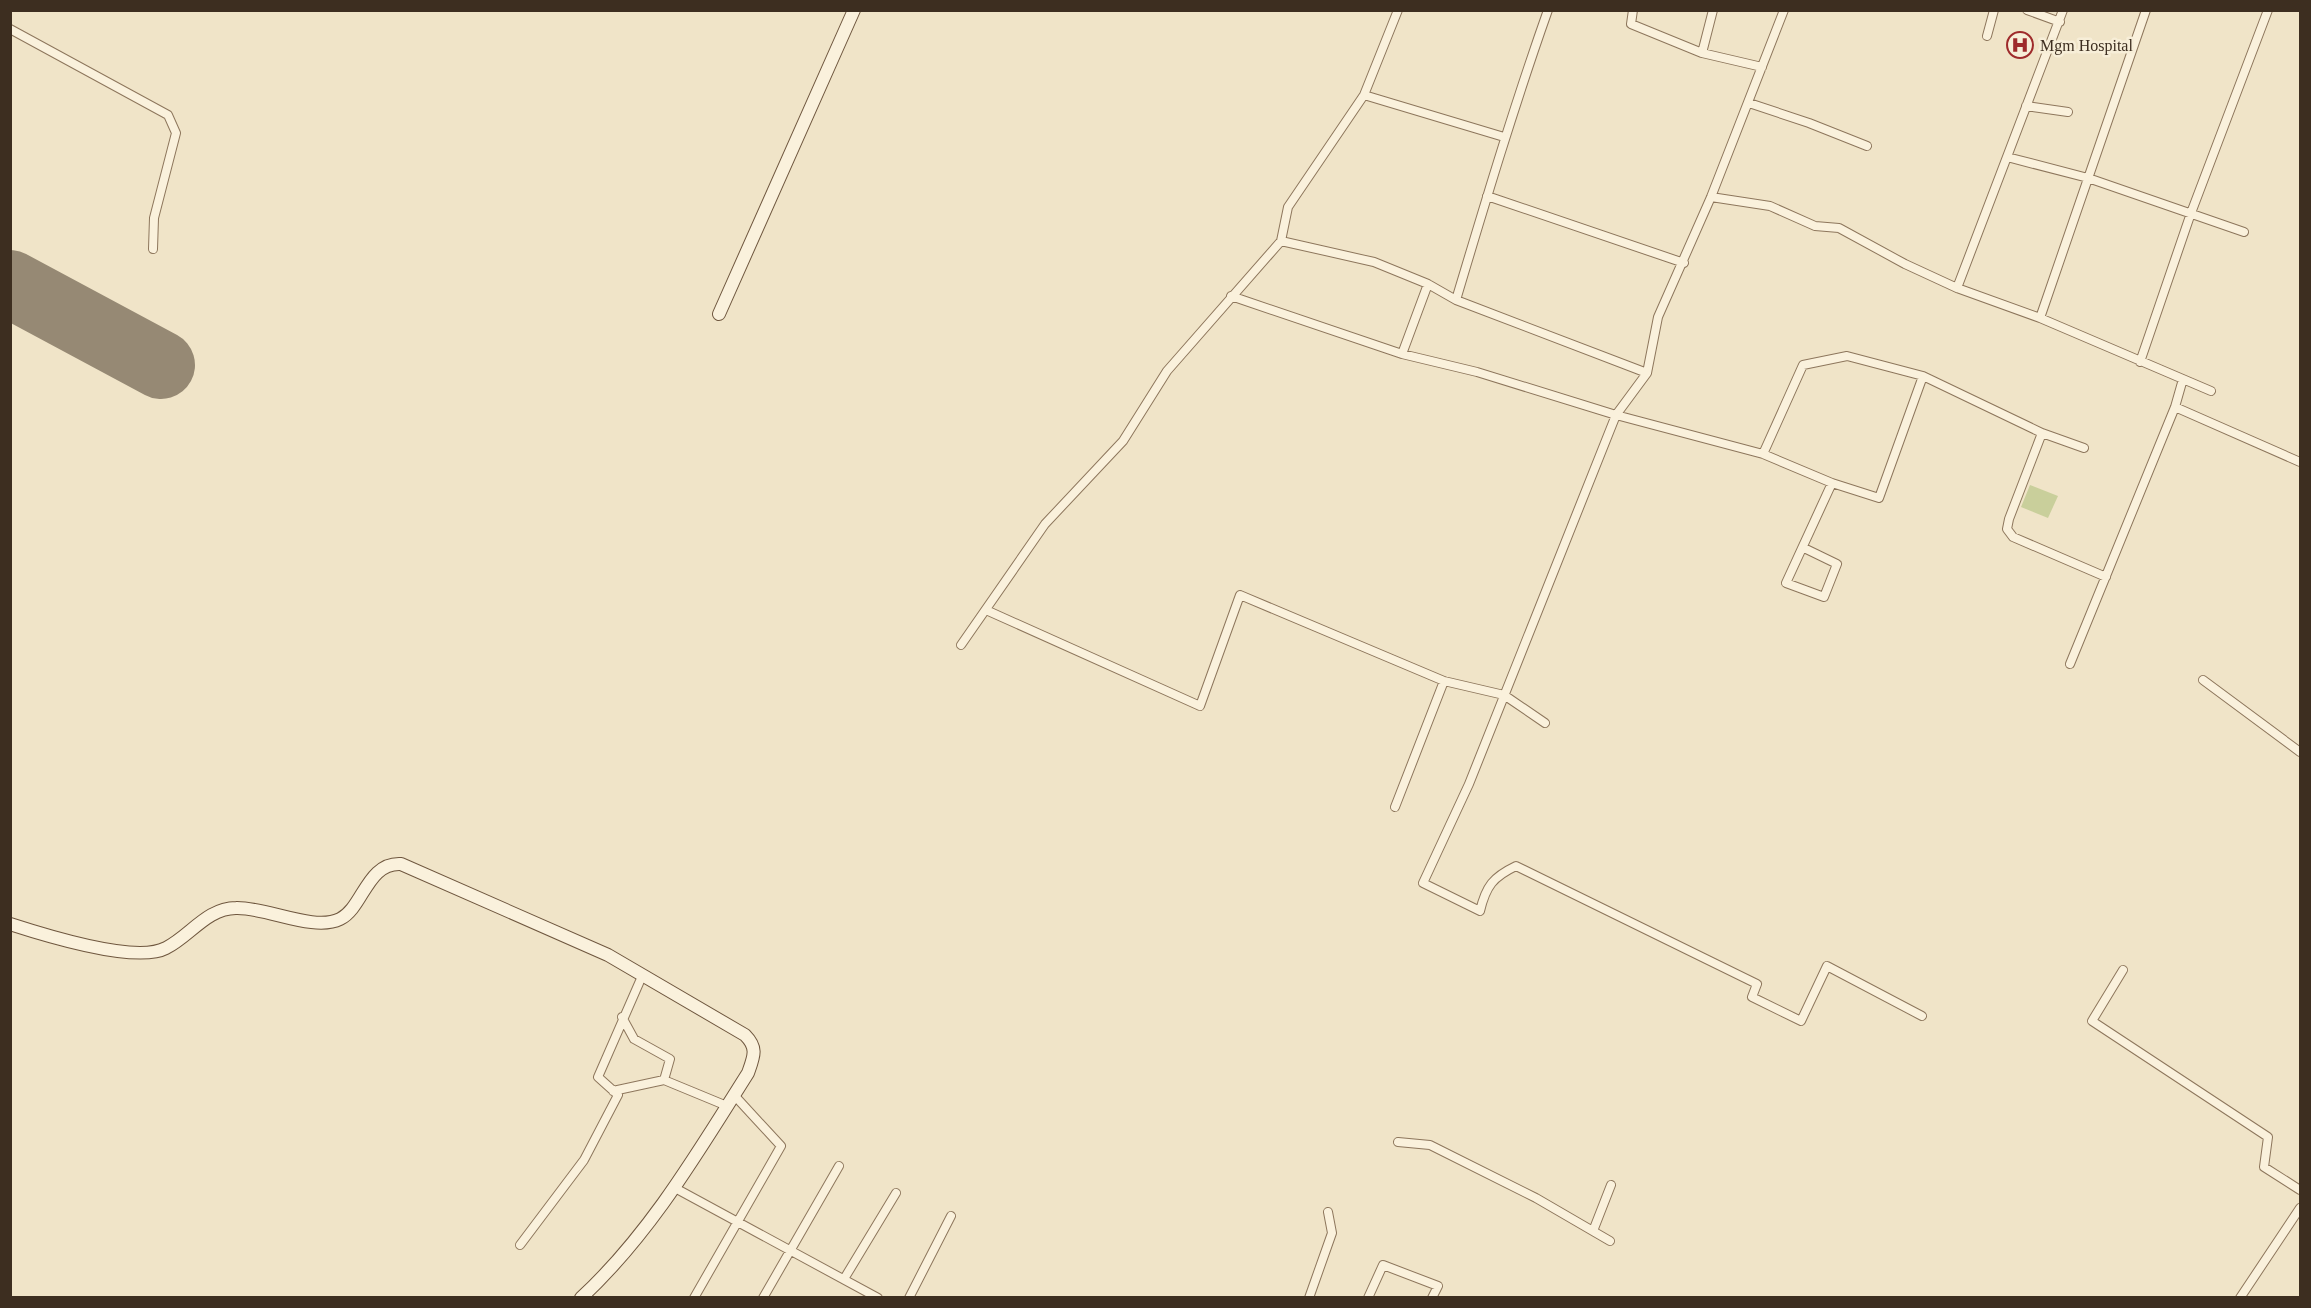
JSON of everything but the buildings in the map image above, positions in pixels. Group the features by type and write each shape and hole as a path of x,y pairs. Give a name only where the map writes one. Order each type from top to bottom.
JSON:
{"street":[{"path":"720,314 854,10"},
{"path":"961,645 1046,524 1123,441 1167,371 1281,240 1288,207 1364,95 1398,10"},
{"path":"1456,300 1498,165 1504,137 1548,10"},
{"path":"1633,10 1631,24 1702,54 1762,67"},
{"path":"1702,54 1713,10"},
{"path":"1784,10 1684,263 1658,317 1647,373 1616,415 1468,784 1423,883 1480,911 1484,893 1498,874 1516,866 1757,984 1752,997 1801,1021 1827,966 1922,1016"},
{"path":"1986,36 1994,10"},
{"path":"2027,10 2060,22"},
{"path":"1957,288 2063,10"},
{"path":"2040,318 2146,10"},
{"path":"2140,362 2191,213 2268,10"},
{"path":"10,28 168,115 176,133 154,218 153,249"},
{"path":"1364,95 1504,137"},
{"path":"1749,103 1867,146"},
{"path":"2026,106 2068,112"},
{"path":"2007,157 2088,178 2244,232"},
{"path":"1487,196 1684,263"},
{"path":"1711,197 1770,206 1815,226 1839,228 1905,264 1957,288 2040,318 2211,391"},
{"path":"1281,240 1374,262 1428,284 1456,300 1647,373"},
{"path":"1402,354 1428,284"},
{"path":"1231,296 1402,354 1477,372 1616,415 1763,454 1832,483 1878,498 1923,376"},
{"path":"1763,454 1803,365 1847,356 1923,376 2042,433 2084,448"},
{"path":"2070,664 2175,407 2184,379"},
{"path":"2175,407 2301,462"},
{"path":"2042,433 2008,519 2007,529 2013,537 2106,577"},
{"path":"1804,548 1837,564 1824,597 1786,583 1832,483"},
{"path":"986,610 1200,706 1240,595 1444,681 1504,695 1545,723"},
{"path":"2203,680 2301,752"},
{"path":"1395,807 1444,681"},
{"path":"10,924 118,953 165,950 212,914 234,908 258,909 322,924 341,919 379,870 390,863 401,864 608,955 745,1035 754,1044 756,1053 748,1073 675,1188 617,1261 581,1298"},
{"path":"2123,970 2092,1021 2268,1137 2264,1167 2301,1190"},
{"path":"520,1245 584,1160 618,1095 598,1077 622,1017 644,974"},
{"path":"622,1017 634,1039 670,1059 664,1080"},
{"path":"613,1091 664,1080 730,1100 781,1146 694,1298"},
{"path":"1398,1142 1430,1145 1536,1198 1610,1241"},
{"path":"763,1298 838,1166"},
{"path":"1593,1231 1611,1185"},
{"path":"675,1188 878,1298"},
{"path":"844,1279 896,1193"},
{"path":"2240,1298 2301,1208"},
{"path":"1309,1298 1332,1233 1328,1212"},
{"path":"909,1298 951,1216"},
{"path":"1368,1298 1383,1265 1438,1287 1432,1298"}],"green space":[{"path":"2030,485 2058,496 2048,518 2021,507"}],"runway":[{"path":"10,284 161,365"}],"place":[{"name":"Mgm Hospital","path":"2020,45"}]}
